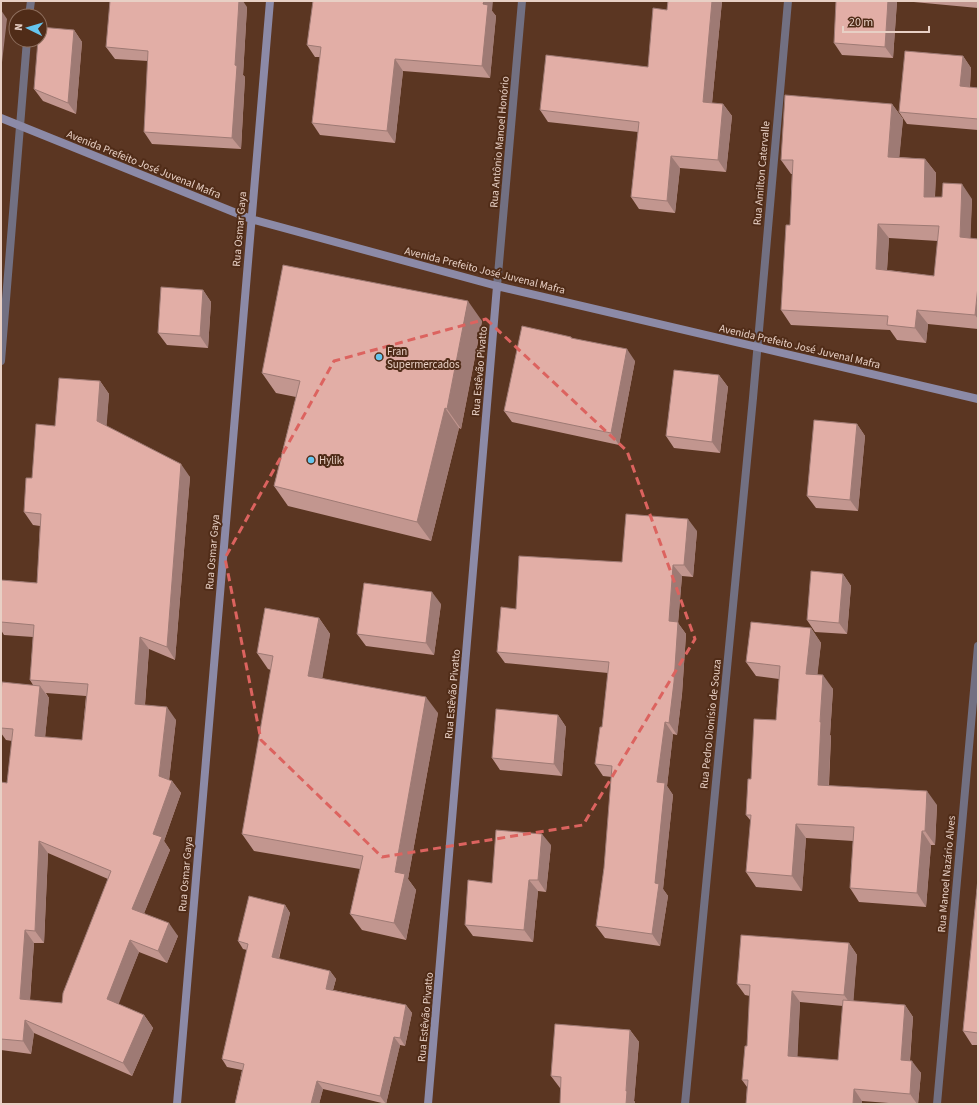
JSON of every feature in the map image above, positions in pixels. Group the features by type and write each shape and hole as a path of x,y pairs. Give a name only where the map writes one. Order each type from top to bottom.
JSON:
{"main road":[{"name":"Rua Osmar Gaya","path":"176,1104 270,1"},
{"name":"Avenida Prefeito José Juvenal Mafra","path":"1,118 251,219 497,286 978,399"},
{"name":"Rua Estêvão Pivatto","path":"428,1104 497,286"}],"street":[{"name":"Rua Antônio Manoel Honório","path":"497,286 522,1"},
{"name":"Rua Amilton Catervalle","path":"757,347 788,1"},
{"path":"1,361 26,48"},
{"name":"Rua Pedro Dionísio de Souza","path":"684,1104 757,347"},
{"name":"Rua Manoel Nazário Alves","path":"937,1104 978,646"}],"highlighted area":[{"path":"486,319 627,451 695,639 583,825 382,857 261,740 225,558 334,361"}],"building":[{"path":"110,1 239,1 235,65 237,66 232,138 144,132 148,51 106,47"},
{"path":"313,1 484,1 483,4 488,5 482,66 395,59 387,131 312,123 321,47 307,45"},
{"path":"668,1 712,1 703,102 723,104 718,160 671,156 667,201 631,197 639,122 540,110 546,55 648,67 653,8 667,10"},
{"path":"836,1 888,1 885,47 834,43"},
{"path":"48,28 74,30 68,103 34,89 37,48 48,48"},
{"path":"905,51 963,56 960,86 978,88 978,119 899,112"},
{"path":"785,95 892,104 888,157 925,159 924,197 942,197 943,183 962,184 960,237 978,239 978,286 975,315 917,310 915,328 887,325 888,316 781,310 786,225 790,225 793,160 781,160","holes":["878,224 939,226 934,276 876,269"]},
{"path":"283,265 468,301 447,409 445,408 417,522 274,486 300,381 262,373"},
{"path":"161,287 203,290 200,336 158,333"},
{"path":"522,326 571,338 627,349 611,433 504,411"},
{"path":"674,370 719,375 712,442 666,436"},
{"path":"59,378 100,381 97,421 181,464 167,647 140,637 135,704 167,707 159,776 172,781 153,834 162,837 132,909 169,923 158,951 130,940 107,999 144,1015 123,1063 25,1020 23,1041 1,1039 1,782 7,783 13,729 1,728 2,682 40,686 35,736 82,740 88,684 30,680 34,625 1,622 1,580 37,583 41,514 24,512 26,478 32,478 36,424 55,426","holes":["39,841 111,871 63,993 62,1003 20,999 25,930 35,931"]},
{"path":"814,420 857,424 850,500 807,496"},
{"path":"626,514 688,519 684,565 673,565 669,621 678,622 674,682 669,723 665,722 657,782 665,783 655,883 659,884 652,934 596,926 604,868 612,766 595,764 600,727 602,727 609,662 497,652 501,607 516,609 519,556 622,562"},
{"path":"811,571 843,574 839,623 807,620"},
{"path":"364,583 432,592 426,643 357,634"},
{"path":"265,608 319,618 308,676 426,697 395,872 405,874 394,923 350,914 363,856 242,834 273,656 257,653"},
{"path":"751,622 811,628 806,674 823,675 818,785 927,791 925,831 922,831 917,893 850,888 854,827 796,824 792,876 746,872 751,815 746,815 748,779 751,779 754,719 776,720 780,666 746,662"},
{"path":"496,709 558,715 554,764 492,758"},
{"path":"496,830 542,834 538,880 529,880 524,930 465,925 468,880 492,883"},
{"path":"978,878 978,1033 963,1031"},
{"path":"249,896 285,905 272,957 330,971 326,989 406,1005 400,1038 394,1037 380,1096 317,1081 311,1104 235,1104 244,1064 222,1059 248,944 238,941"},
{"path":"741,935 849,943 844,995 792,991 788,1056 838,1060 843,1000 905,1005 901,1060 912,1061 910,1094 854,1089 853,1104 746,1104 748,1080 742,1080 745,1046 747,1046 750,985 737,984"},
{"path":"555,1024 630,1030 626,1104 560,1104 561,1077 551,1076"}],"place":[{"name":"Fran Supermercados","path":"379,357"},
{"name":"Hylik","path":"311,460"}]}
